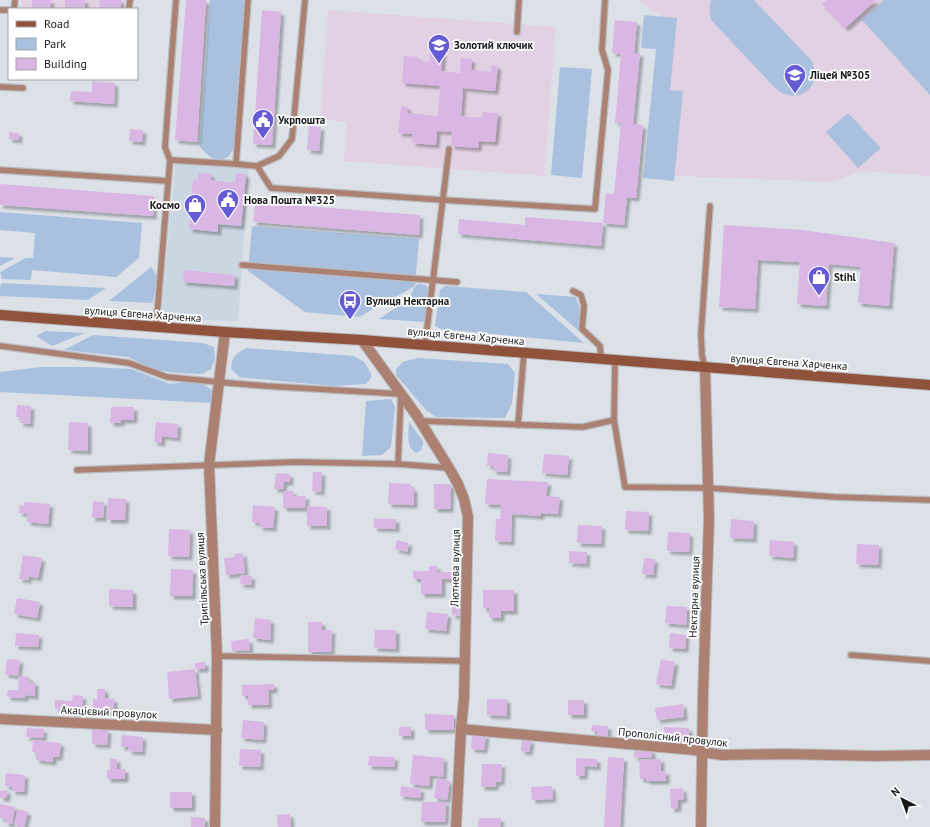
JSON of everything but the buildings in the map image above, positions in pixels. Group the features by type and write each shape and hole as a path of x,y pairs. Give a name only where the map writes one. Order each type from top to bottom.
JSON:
{"main road":[{"name":"вулиця Євгена Харченка","path":"0,315 524,352 705,368 930,385"}],"street":[{"name":"Трипільська вулиця","path":"216,827 217,656 209,465 225,332"},
{"name":"Лютнева вулиця","path":"362,340 420,421 449,468 464,499 468,517 464,698 456,827"},
{"name":"Нектарна вулиця","path":"701,827 709,519 705,368"},
{"name":"Акацієвий провулок","path":"0,719 217,730"},
{"name":"Прополісний провулок","path":"461,729 694,750 722,755 930,755"}],"lane":[{"path":"156,327 170,160 165,147 176,0"},
{"path":"236,164 248,0"},
{"path":"170,160 257,166 279,156 292,139 305,0"},
{"path":"517,32 519,0"},
{"path":"257,166 271,188 595,209 608,70 602,50 605,0"},
{"path":"0,87 23,88"},
{"path":"425,345 449,149"},
{"path":"0,170 168,181"},
{"path":"705,368 702,355 701,334 710,206"},
{"path":"242,265 457,282"},
{"path":"573,291 581,295 584,306 582,329 600,346 601,359"},
{"path":"0,346 129,362 167,377 218,382 401,394 398,464"},
{"path":"518,425 524,352"},
{"path":"615,360 614,420 624,487 709,488 835,498 930,500"},
{"path":"420,421 583,427 614,420"},
{"path":"77,470 295,462 398,464 449,468"},
{"path":"217,656 465,661"},
{"path":"850,656 930,661"}],"shaded area":[{"path":"21,0 126,0 125,8 21,8"},
{"name":"Ліцей №305","path":"638,0 930,0 930,176 861,171 833,182 652,175 666,20"},
{"name":"Золотий ключик","path":"328,10 556,27 544,176 344,161 347,122 320,119"},
{"path":"175,164 249,168 238,321 161,319"}],"green space":[{"path":"210,0 246,0 234,149 228,157 220,160 212,158 200,147"},
{"path":"711,0 754,0 811,60 814,69 814,77 812,85 808,90 794,96 777,90 712,21 710,15"},
{"path":"884,0 930,0 930,95 862,20"},
{"path":"644,15 677,18 670,90 683,91 674,181 643,178 656,49 641,48"},
{"path":"560,67 592,69 582,178 551,175"},
{"path":"848,113 881,148 858,168 826,132"},
{"path":"0,212 142,223 139,258 116,277 32,270 31,280 2,279 0,272 26,258 33,258 35,233 0,230"},
{"path":"252,226 419,239 415,286 359,317 305,312 248,271"},
{"path":"0,257 15,258 0,266"},
{"path":"151,267 157,276 153,303 109,301"},
{"path":"2,283 106,288 88,300 0,296 0,287"},
{"path":"418,284 425,285 429,289 425,322 379,319 409,299 414,288"},
{"path":"445,286 526,292 584,343 441,329 435,326 440,290"},
{"path":"536,294 576,297 580,309 579,331"},
{"path":"46,331 85,333 52,346 36,336"},
{"path":"93,335 203,343 214,347 215,358 211,369 202,374 178,373 155,370 128,357 64,350"},
{"path":"247,348 354,356 364,362 371,373 371,378 366,384 332,386 239,377 231,369 232,361 237,354"},
{"path":"418,358 508,364 515,373 512,403 505,418 436,417 426,410 396,375 396,369 403,362"},
{"path":"41,367 131,369 170,384 192,381 205,385 212,390 212,403 0,392 0,372"},
{"path":"391,399 395,407 391,447 382,455 362,456 366,401"},
{"path":"409,422 423,441 421,450 417,453 413,451 409,444"}],"place":[{"name":"Золотий ключик","path":"439,64"},
{"name":"Ліцей №305","path":"795,94"},
{"name":"Укрпошта","path":"263,140"},
{"name":"Нова Пошта №325","path":"228,220"},
{"name":"Космо","path":"195,224"},
{"name":"Stihl","path":"819,296"},
{"name":"Вулиця Нектарна","path":"350,320"}]}
